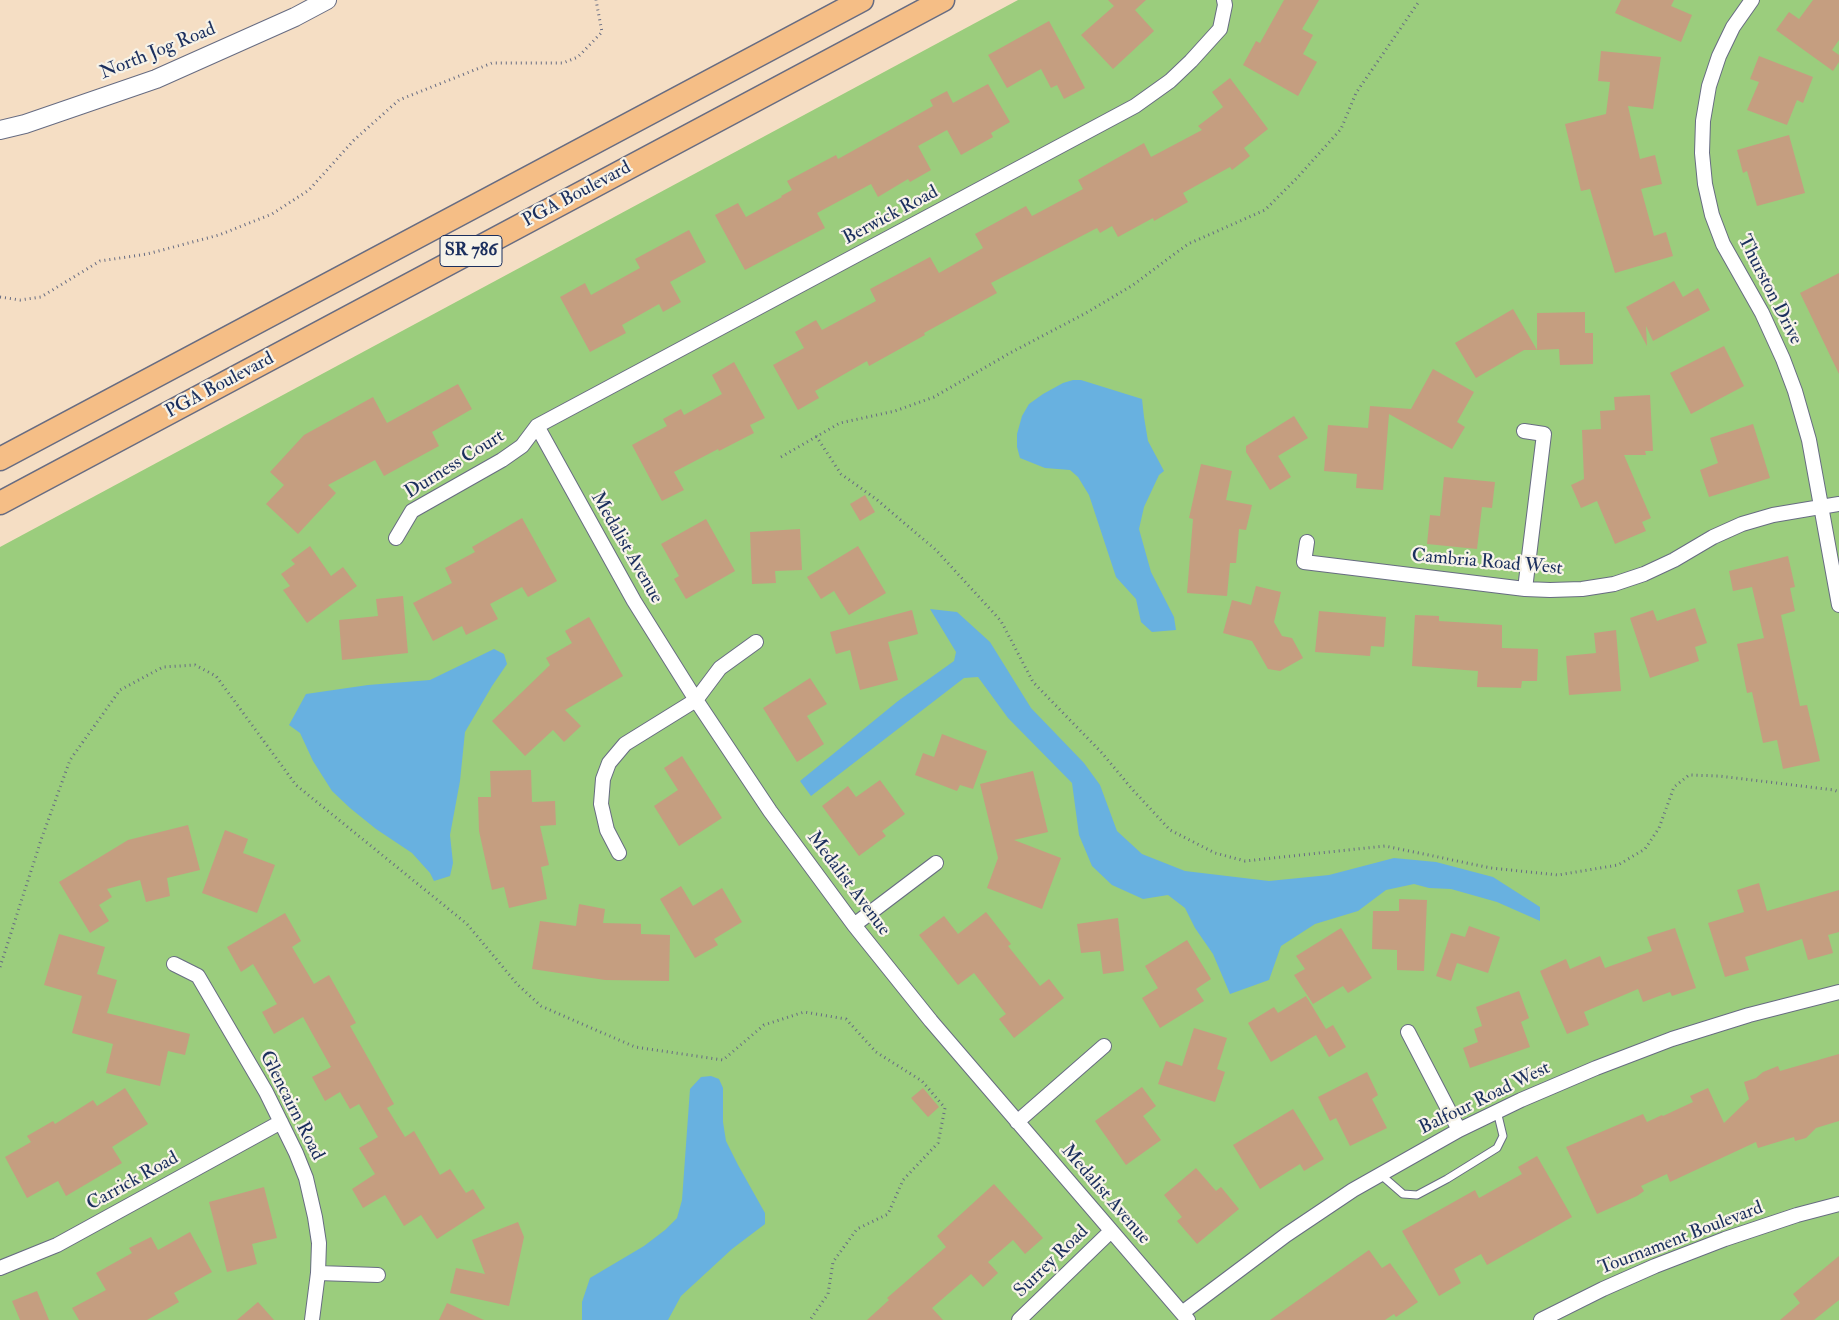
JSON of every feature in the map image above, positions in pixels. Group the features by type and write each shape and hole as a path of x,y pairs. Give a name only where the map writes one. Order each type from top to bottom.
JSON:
{"main road":[{"name":"PGA Boulevard","path":"0,459 862,0"},
{"name":"PGA Boulevard","path":"0,503 943,0"}],"street":[{"name":"North Jog Road","path":"0,130 24,124 156,79 296,17 327,0"},
{"name":"Berwick Road","path":"537,426 1135,106 1170,81 1220,29 1224,0"},
{"name":"Thurston Drive","path":"1752,0 1730,34 1719,56 1709,86 1703,121 1702,153 1705,184 1712,215 1723,244 1762,313 1795,391 1809,440 1839,604"},
{"name":"Durness Court","path":"396,538 412,511 502,460 522,446 537,426"},
{"name":"Medalist Avenue","path":"537,426 634,601 696,700 770,811 854,925 931,1021 1185,1317"},
{"path":"1524,431 1544,434 1525,589"},
{"name":"Cambria Road West","path":"1307,542 1304,562 1525,589 1582,589 1614,584 1644,574 1674,560 1713,537 1742,524 1773,515 1839,504"},
{"path":"619,854 607,830 601,804 603,779 609,763 626,744 696,700 720,668 756,642"},
{"path":"854,925 936,863"},
{"name":"Glencairn Road","path":"174,964 198,976 266,1092 306,1178 319,1243 318,1273 312,1320"},
{"name":"Balfour Road West","path":"1185,1317 1286,1235 1380,1174 1497,1111 1596,1068 1672,1039 1749,1015 1839,992"},
{"path":"1408,1032 1459,1130"},
{"path":"1017,1122 1104,1046"},
{"name":"Carrick Road","path":"0,1268 57,1245 281,1122"},
{"name":"Tournament Boulevard","path":"1541,1320 1655,1266 1725,1239 1797,1215 1839,1204"},
{"name":"Surrey Road","path":"1019,1320 1111,1231"},
{"path":"318,1273 378,1275"}],"lane":[{"path":"1380,1174 1403,1194 1417,1195 1447,1179 1497,1148 1503,1136 1497,1111"}],"path":[{"path":"0,297 20,300 40,297 100,261 147,254 219,235 272,214 309,190 354,140 399,100 492,63 563,63 578,57 602,32 596,0"},
{"path":"781,457 840,423 895,411 934,397 1125,290 1188,244 1265,210 1341,129 1356,93 1420,0"},
{"path":"816,436 841,474 876,498 936,550 1001,621 1033,682 1102,753 1170,830 1215,853 1245,861 1385,846 1491,868 1558,875 1618,865 1645,849 1659,828 1674,787 1689,775 1719,776 1839,792"},
{"path":"0,967 41,840 70,760 120,690 163,667 195,665 216,676 296,785 467,924 517,984 541,1006 635,1047 723,1060 764,1025 804,1012 846,1019 876,1052 922,1081 945,1108 938,1143 903,1180 888,1214 857,1229 833,1262 828,1294 810,1320"}],"green space":[{"path":"1018,0 1839,0 1839,1320 0,1320 0,547"}],"water":[{"path":"1081,380 1142,399 1148,441 1164,471 1159,475 1144,507 1139,529 1151,572 1174,617 1176,630 1152,632 1141,622 1136,599 1116,577 1089,495 1078,477 1070,470 1045,468 1020,458 1017,447 1017,434 1022,416 1029,404 1063,383"},
{"path":"930,609 957,612 990,642 1031,708 1084,763 1100,785 1117,831 1142,854 1185,871 1269,881 1329,875 1394,858 1436,862 1493,877 1540,907 1540,921 1497,902 1451,889 1429,888 1414,884 1386,890 1358,911 1315,924 1281,946 1269,980 1230,994 1213,954 1195,928 1185,908 1168,895 1143,899 1112,885 1092,866 1079,835 1072,783 1008,718 978,677 964,678 811,796 800,781 898,701 954,661 956,652"},
{"path":"494,649 504,654 507,664 465,732 460,781 450,835 453,863 450,876 434,881 430,873 412,853 376,829 332,791 313,761 300,733 289,725 306,694 368,685 430,680"},
{"path":"711,1076 719,1079 723,1088 723,1122 726,1141 765,1213 765,1224 732,1249 681,1296 668,1320 582,1320 582,1302 590,1278 644,1246 677,1218 682,1200 690,1089 701,1077"}],"building":[{"path":"1108,0 1146,0 1135,10 1154,31 1113,69 1081,35 1114,6"},
{"path":"1284,0 1319,0 1302,29 1313,35 1303,54 1317,62 1298,96 1243,65 1256,41 1260,43"},
{"path":"1621,0 1674,0 1671,6 1692,15 1681,42 1615,13"},
{"path":"1813,0 1839,0 1839,40 1832,50 1839,55 1839,62 1833,71 1776,30 1789,12 1799,19"},
{"path":"1049,21 1085,88 1064,99 1057,85 1051,88 1041,69 1007,88 988,55"},
{"path":"1601,51 1661,57 1653,109 1628,106 1640,159 1655,155 1662,184 1641,189 1654,236 1666,232 1673,256 1615,273 1590,189 1581,191 1565,124 1606,114 1610,82 1598,81"},
{"path":"1759,56 1813,77 1803,103 1797,100 1787,125 1747,110 1759,82 1750,79"},
{"path":"1230,78 1268,129 1244,148 1250,156 1232,170 1230,167 1183,193 1188,202 1154,221 1153,218 1118,237 1112,226 1100,233 1097,228 991,283 997,293 869,366 867,361 815,391 819,398 798,410 773,365 804,348 795,332 816,320 822,330 876,301 870,289 930,257 939,273 983,248 975,234 1026,206 1032,216 1083,189 1078,180 1144,143 1151,157 1202,130 1198,126 1223,107 1212,92"},
{"path":"988,84 1010,122 991,133 993,137 961,155 947,130 918,146 931,170 910,182 908,179 878,197 871,184 817,213 825,228 745,270 715,215 738,203 746,217 792,190 787,181 836,155 838,159 933,106 930,100 947,91 953,103"},
{"path":"1789,135 1805,193 1757,206 1747,171 1743,173 1737,150"},
{"path":"689,230 706,262 670,282 681,302 663,312 659,304 622,325 626,333 590,352 560,297 585,283 591,295 640,268 635,259"},
{"path":"1839,273 1839,374 1800,293"},
{"path":"1674,281 1683,297 1698,288 1710,310 1653,341 1646,326 1647,346 1626,307"},
{"path":"1513,309 1537,350 1524,350 1476,378 1455,343"},
{"path":"1585,312 1585,333 1593,333 1593,364 1560,365 1559,349 1537,350 1537,313"},
{"path":"1724,346 1744,386 1691,414 1670,373"},
{"path":"734,362 765,418 750,425 754,433 674,472 684,490 662,501 632,445 667,426 663,419 681,409 684,415 722,394 712,375"},
{"path":"1433,369 1474,392 1457,422 1465,427 1452,449 1389,414 1383,490 1356,488 1357,474 1324,471 1328,425 1368,428 1370,406 1411,409"},
{"path":"458,384 472,409 432,432 439,446 384,476 375,460 328,485 336,493 298,534 266,504 284,485 270,472 304,435 373,397 387,423"},
{"path":"1650,395 1653,451 1645,451 1646,455 1624,455 1651,518 1642,522 1646,531 1615,544 1597,501 1581,508 1571,485 1584,479 1582,430 1601,429 1600,411 1615,410 1614,397"},
{"path":"1294,416 1308,438 1278,456 1291,477 1270,490 1246,452 1246,446"},
{"path":"1753,424 1770,478 1709,497 1700,470 1718,463 1710,438"},
{"path":"1201,464 1232,471 1226,500 1252,505 1246,530 1239,529 1236,563 1230,563 1227,596 1187,593 1193,519 1189,518"},
{"path":"1444,477 1495,482 1492,508 1482,507 1477,549 1427,544 1430,515 1440,516"},
{"path":"865,495 875,512 860,521 850,504"},
{"path":"522,518 557,581 528,597 522,587 490,604 498,619 466,635 462,626 433,641 413,603 452,583 445,568 475,552 472,547"},
{"path":"706,519 735,571 686,599 674,579 679,576 661,544"},
{"path":"800,529 802,570 775,571 776,583 752,584 750,532"},
{"path":"310,546 331,576 343,567 357,586 307,623 283,590 290,586 281,574 295,564 291,560"},
{"path":"858,546 886,593 849,615 834,591 821,599 807,577"},
{"path":"1788,556 1795,587 1790,588 1795,611 1781,615 1800,706 1807,705 1820,761 1783,769 1777,740 1763,743 1752,692 1747,693 1737,644 1764,638 1752,587 1733,591 1729,571"},
{"path":"1256,586 1281,592 1274,622 1282,636 1292,638 1303,658 1280,671 1268,669 1252,641 1223,633 1232,600 1251,605"},
{"path":"403,596 408,653 342,660 339,620 378,616 376,599"},
{"path":"1695,608 1707,643 1695,647 1699,661 1650,678 1630,618 1653,610 1657,621"},
{"path":"912,610 918,634 888,642 898,680 860,690 850,650 836,654 830,632"},
{"path":"1319,611 1386,617 1384,647 1371,646 1370,656 1315,652"},
{"path":"1415,615 1439,616 1439,621 1502,625 1502,648 1538,649 1537,681 1522,681 1521,688 1477,687 1478,671 1412,666"},
{"path":"589,617 623,676 565,710 581,726 564,742 553,730 525,756 492,721 550,665 546,658 572,643 565,631"},
{"path":"1616,630 1621,691 1569,695 1566,656 1596,653 1594,633"},
{"path":"810,678 827,704 807,716 824,744 797,762 763,708"},
{"path":"942,734 987,751 973,789 960,785 957,791 915,775 923,753 934,757"},
{"path":"682,756 722,818 679,846 654,806 678,790 664,768"},
{"path":"531,770 532,802 555,801 556,825 540,826 549,865 541,867 547,899 509,908 504,887 492,890 479,831 478,797 491,797 490,771"},
{"path":"1033,771 1048,832 1014,840 1061,858 1042,909 987,888 998,858 980,784"},
{"path":"880,780 905,814 882,831 886,836 859,856 822,806 848,786 856,797"},
{"path":"188,825 200,870 167,878 170,896 146,902 140,880 107,889 112,897 99,905 109,921 90,933 59,882 128,840"},
{"path":"225,830 248,839 243,853 275,865 257,913 202,893"},
{"path":"1759,883 1767,911 1839,890 1839,932 1828,935 1833,953 1808,960 1802,939 1745,957 1749,970 1725,977 1708,923 1744,912 1737,890"},
{"path":"681,886 693,906 722,888 742,922 714,939 718,945 695,958 660,899"},
{"path":"1399,899 1427,900 1424,971 1397,970 1397,950 1372,949 1373,911 1399,911"},
{"path":"579,904 605,909 603,923 641,924 641,934 670,935 669,981 605,980 532,969 540,921 576,926"},
{"path":"986,912 1011,944 1008,946 1040,986 1049,979 1064,998 1014,1038 999,1019 1006,1014 974,973 958,985 919,935 944,916 958,934"},
{"path":"285,913 301,941 292,947 314,984 329,975 356,1023 350,1026 394,1104 387,1108 405,1137 414,1131 440,1175 450,1169 466,1193 473,1189 485,1208 437,1239 421,1215 404,1226 385,1195 363,1208 352,1189 375,1174 359,1148 378,1137 359,1104 350,1109 340,1092 325,1101 312,1077 331,1067 303,1017 274,1034 262,1012 277,1004 253,964 241,972 227,947"},
{"path":"1118,918 1124,971 1103,974 1100,951 1081,953 1077,924"},
{"path":"1469,926 1500,937 1488,973 1457,963 1451,981 1436,976 1451,933 1465,937"},
{"path":"1341,928 1372,978 1348,993 1343,986 1313,1004 1294,975 1305,969 1296,956"},
{"path":"1675,928 1696,988 1672,996 1670,992 1643,1002 1638,989 1584,1012 1589,1025 1567,1034 1540,971 1566,959 1570,969 1600,956 1605,968 1652,951 1647,937"},
{"path":"59,934 105,947 97,974 117,980 107,1013 190,1034 185,1055 168,1051 160,1086 106,1073 113,1044 72,1033 82,996 44,985"},
{"path":"1187,940 1211,979 1196,989 1204,1001 1160,1028 1142,998 1158,988 1145,966"},
{"path":"1519,991 1529,1018 1521,1022 1530,1047 1470,1068 1463,1048 1478,1042 1474,1029 1482,1026 1476,1007"},
{"path":"1306,996 1326,1029 1333,1025 1346,1047 1329,1057 1316,1035 1271,1062 1248,1023 1274,1007 1278,1013"},
{"path":"1194,1028 1227,1038 1217,1069 1225,1072 1215,1102 1158,1084 1166,1061 1182,1066"},
{"path":"1839,1054 1839,1121 1816,1128 1806,1138 1795,1141 1794,1137 1758,1148 1756,1142 1670,1182 1667,1174 1641,1186 1644,1191 1637,1196 1597,1214 1566,1147 1643,1114 1647,1122 1663,1116 1693,1102 1690,1096 1708,1088 1724,1123 1749,1099 1744,1082 1778,1066 1780,1071"},
{"path":"1367,1072 1378,1095 1372,1099 1387,1128 1350,1146 1336,1118 1330,1121 1318,1097"},
{"path":"1142,1087 1156,1106 1143,1116 1161,1140 1126,1165 1095,1121"},
{"path":"125,1088 148,1124 112,1147 122,1163 66,1196 58,1181 27,1198 5,1157 31,1142 27,1136 53,1121 55,1124 93,1100 97,1106"},
{"path":"923,1088 939,1107 928,1117 911,1098"},
{"path":"1293,1109 1324,1159 1304,1171 1300,1164 1260,1189 1233,1145"},
{"path":"1537,1156 1572,1217 1487,1265 1481,1254 1454,1269 1461,1283 1439,1296 1402,1231 1475,1190 1479,1198 1522,1174 1518,1167"},
{"path":"1196,1168 1216,1191 1221,1187 1239,1209 1197,1244 1177,1221 1182,1217 1164,1195"},
{"path":"994,1184 1043,1238 1025,1254 1013,1240 988,1262 998,1273 983,1287 971,1274 932,1308 943,1320 867,1320 889,1300 887,1298 946,1247 937,1236"},
{"path":"264,1187 277,1238 252,1244 257,1264 227,1272 209,1202"},
{"path":"518,1222 524,1237 509,1306 450,1293 456,1268 485,1274 472,1240"},
{"path":"190,1232 212,1272 174,1293 179,1302 147,1320 79,1320 72,1308 106,1290 96,1273 132,1253 129,1248 151,1237 158,1250"},
{"path":"1369,1250 1382,1268 1390,1263 1418,1302 1396,1317 1394,1314 1385,1320 1270,1320"},
{"path":"1839,1256 1839,1300 1814,1320 1780,1320 1800,1303 1793,1294"},
{"path":"37,1291 49,1320 20,1320 12,1301"},
{"path":"258,1302 274,1320 237,1320"},
{"path":"447,1303 484,1320 439,1320"}]}
